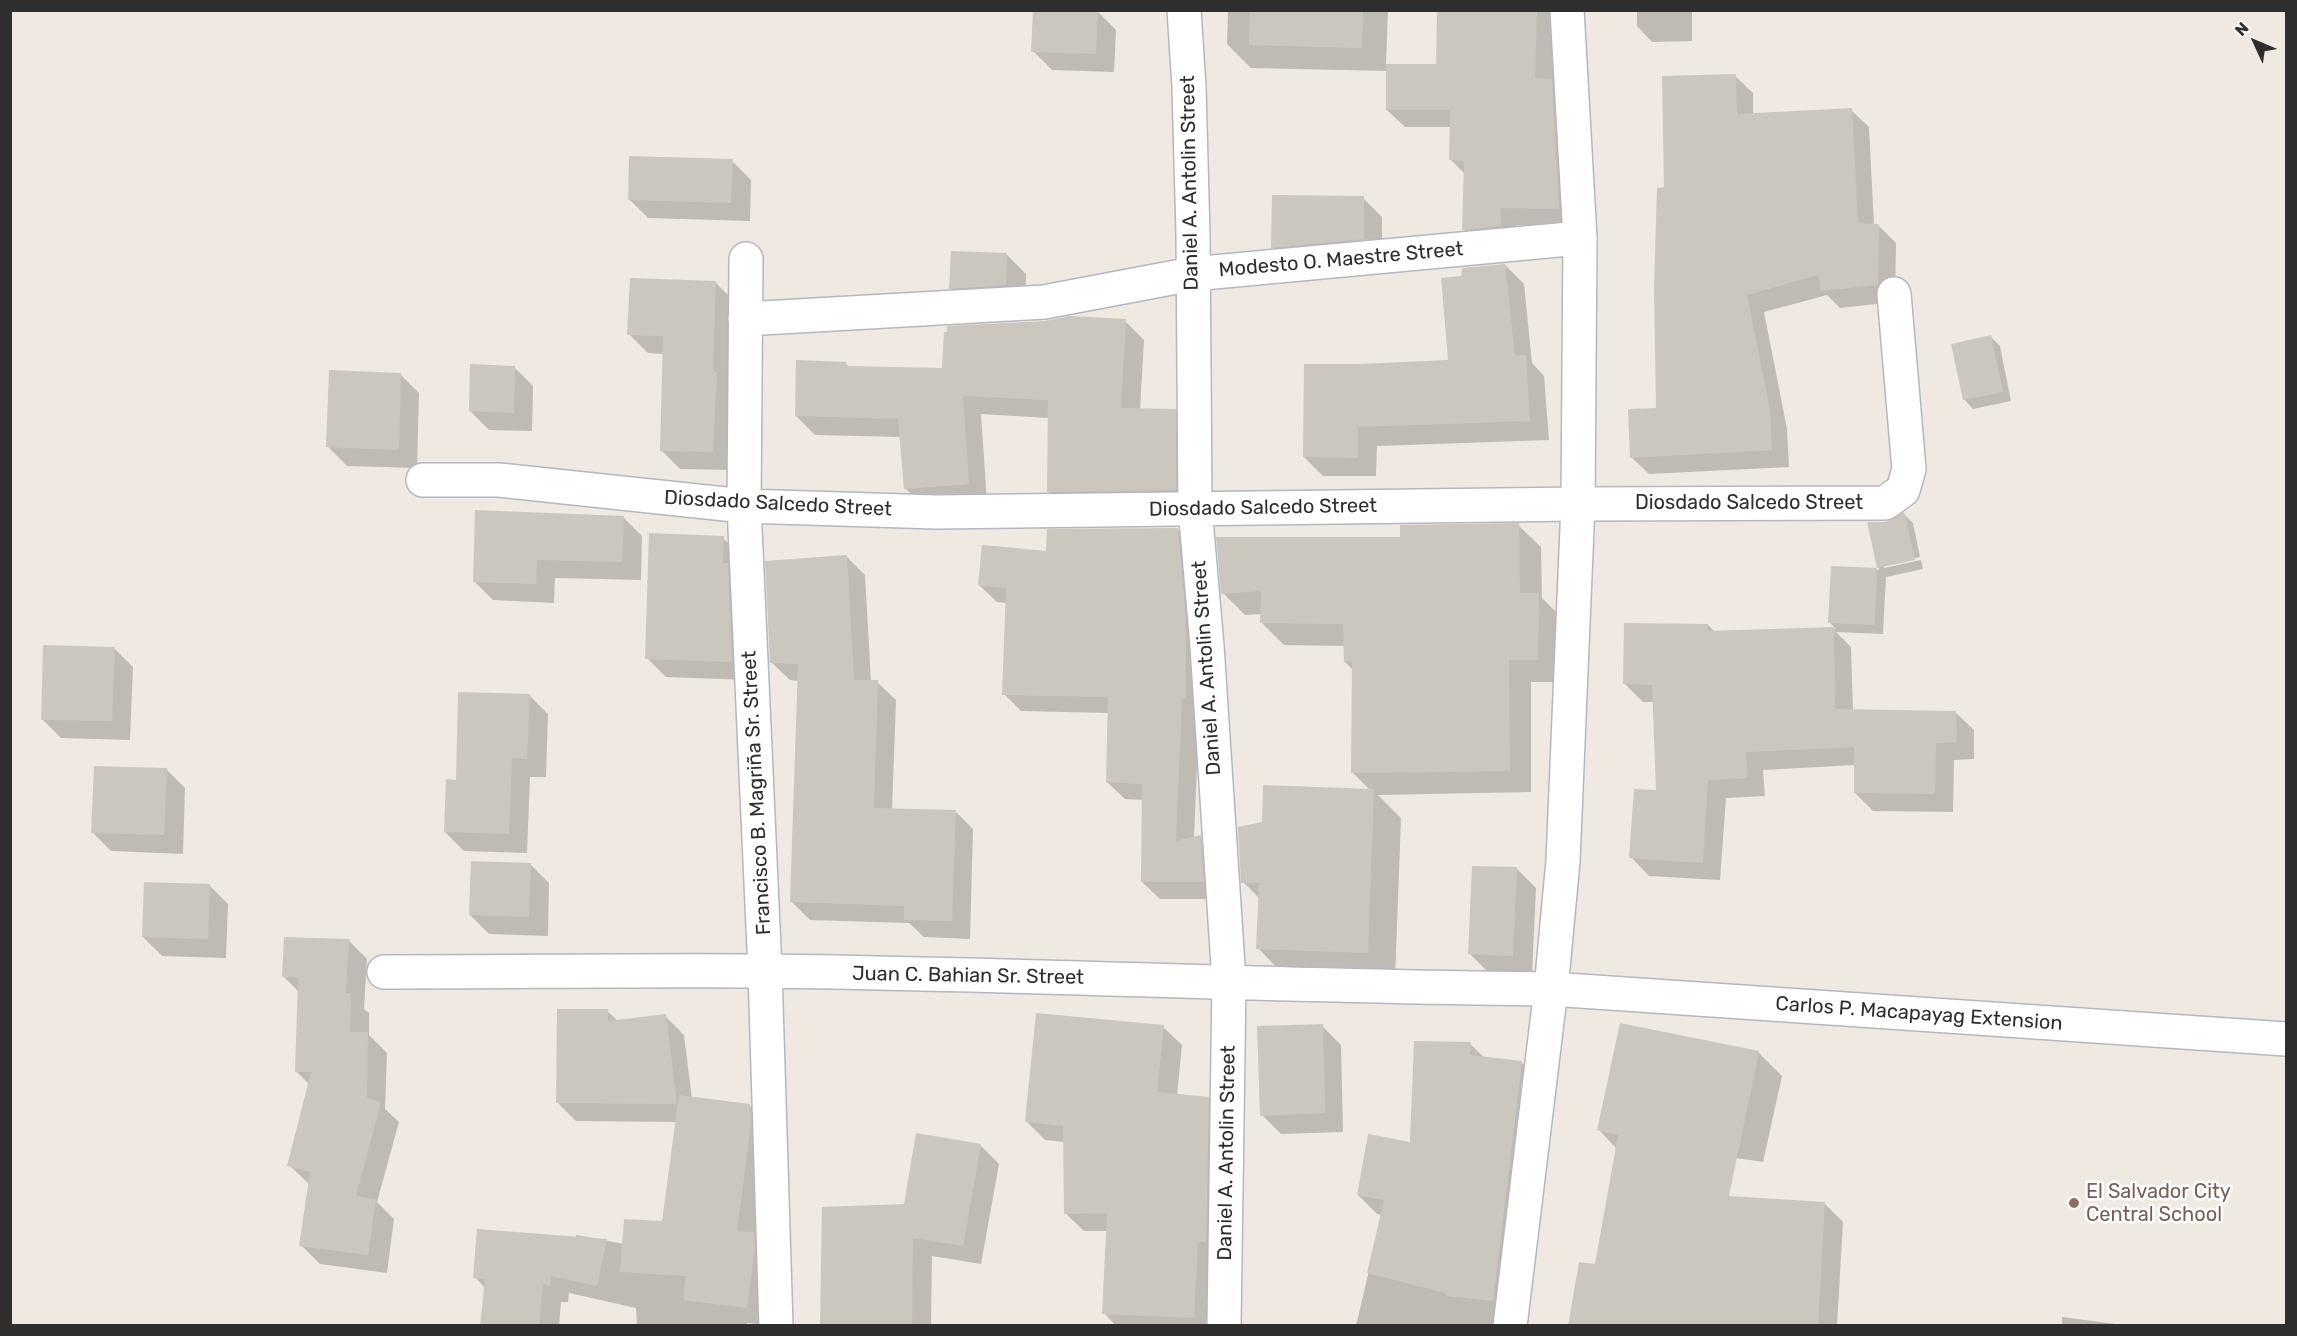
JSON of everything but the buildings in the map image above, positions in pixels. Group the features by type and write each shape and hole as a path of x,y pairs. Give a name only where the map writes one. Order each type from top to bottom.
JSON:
{"street":[{"name":"Daniel A. Antolin Street","path":"1184,10 1189,87 1195,508 1207,646 1229,981 1224,1326"},
{"path":"1510,1326 1551,989 1563,861 1578,504 1580,238 1567,10"},
{"name":"Modesto O. Maestre Street","path":"745,319 1044,302 1192,274 1580,238"},
{"name":"Francisco B. Magriña Sr. Street","path":"746,260 744,506 765,971 777,1326"},
{"name":"Diosdado Salcedo Street","path":"423,480 499,480 744,506 936,512 1578,504 1885,503 1903,490 1909,469 1894,294"},
{"name":"Juan C. Bahian Sr. Street","path":"384,972 765,971 1551,989"},
{"name":"Carlos P. Macapayag Extension","path":"1551,989 2286,1039"}],"place":[{"name":"El Salvador City Central School","path":"2074,1203"}]}
